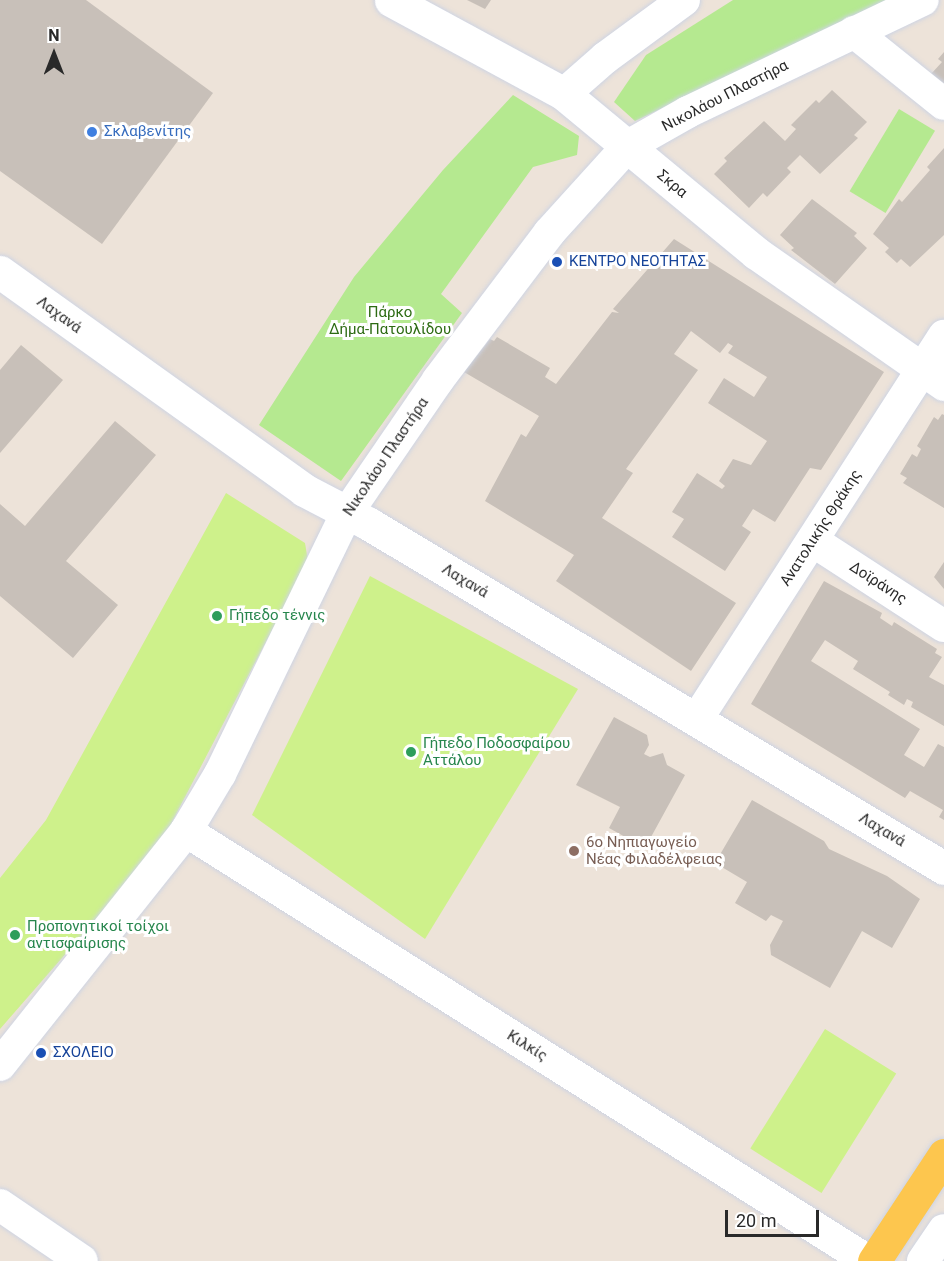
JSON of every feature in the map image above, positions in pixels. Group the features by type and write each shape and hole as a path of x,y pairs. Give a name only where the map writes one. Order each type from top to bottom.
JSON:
{"main road":[{"path":"874,1261 944,1155"}],"street":[{"name":"Σκρα","path":"391,0 564,94 756,253 933,377"},
{"path":"564,94 605,57 684,0"},
{"name":"Νικολάου Πλαστήρα","path":"0,1065 186,831 220,774 347,513 438,380 520,270 628,146 688,112 923,0"},
{"path":"854,32 944,104"},
{"name":"Λαχανά","path":"0,272 304,490 697,719 944,868"},
{"name":"Ανατολικής Θράκης","path":"697,719 813,541 933,377 944,336"},
{"name":"Δοϊράνης","path":"813,541 944,626"},
{"name":"Κιλκίς","path":"186,831 868,1261"},
{"path":"0,1205 82,1261"},
{"path":"923,1261 944,1230"}],"green space":[{"path":"733,0 889,0 635,121 614,102 646,55"},
{"name":"Πάρκο Δήμα-Πατουλίδου","path":"513,95 579,136 577,155 533,167 441,294 462,313 341,481 259,425 354,277 443,170"},
{"path":"899,109 935,131 886,213 850,191"},
{"path":"226,493 305,543 308,561 159,847 0,1029 0,878 46,820"},
{"name":"Γήπεδο Ποδοσφαίρου Αττάλου","path":"370,576 578,689 425,939 252,815"},
{"path":"825,1029 896,1074 822,1193 750,1149"}],"building":[{"name":"Σκλαβενίτης","path":"0,0 86,0 213,93 102,244 0,171"},
{"path":"467,0 491,0 485,9"},
{"path":"944,52 944,86 931,74 942,62 938,59"},
{"path":"832,90 867,122 854,135 858,138 820,174 800,155 787,168 791,172 767,197 763,193 749,208 714,174 727,161 724,158 764,121 785,141 796,129 791,125 816,100 819,103"},
{"path":"944,148 944,235 910,267 901,259 897,263 885,252 889,248 873,234 899,199 902,202 930,170 927,167"},
{"path":"812,199 857,233 854,236 867,248 835,284 791,250 794,248 780,235"},
{"path":"674,239 884,372 821,470 810,468 775,522 753,509 742,526 751,532 725,571 672,537 684,519 672,512 697,473 722,489 725,486 719,481 733,459 751,465 767,441 708,403 724,378 754,397 767,377 728,353 733,346 728,343 720,353 691,331 674,354 698,370 626,469 633,473 602,518 736,603 691,671 556,581 574,555 485,501 521,434 526,437 539,416 464,372 490,339 494,341 497,337 550,368 545,377 556,384 612,312 619,313 613,309"},
{"path":"21,345 63,380 0,453 0,370"},
{"path":"942,414 944,415 944,508 903,483 907,478 900,474 912,454 917,457 921,449 917,446 934,417 938,420"},
{"path":"115,421 156,455 66,561 118,605 73,658 0,596 0,504 25,526"},
{"path":"944,562 944,589 934,577"},
{"path":"824,581 882,613 880,618 892,626 894,622 937,649 935,653 942,657 929,677 944,685 944,726 911,707 913,702 907,699 904,705 888,695 890,692 853,669 858,661 825,640 811,661 920,729 904,755 924,767 938,744 944,747 944,820 939,817 943,810 910,791 905,798 751,704"},
{"path":"614,717 647,735 649,745 644,754 650,757 663,753 667,765 685,775 645,848 609,828 620,807 576,785"},
{"path":"752,800 824,841 829,849 887,876 920,899 892,948 862,931 830,988 771,955 770,945 783,921 771,915 766,921 735,903 747,882 715,863"}],"place":[{"name":"Σκλαβενίτης","path":"92,132"},
{"name":"ΚΕΝΤΡΟ ΝΕΟΤΗΤΑΣ","path":"557,262"},
{"name":"Γήπεδο τέννις","path":"217,616"},
{"name":"Γήπεδο Ποδοσφαίρου Αττάλου","path":"411,752"},
{"name":"6ο Νηπιαγωγείο Νέας Φιλαδέλφειας","path":"574,851"},
{"name":"Προπονητικοί τοίχοι αντισφαίρισης","path":"15,935"},
{"name":"ΣΧΟΛΕΙΟ","path":"41,1053"}]}
